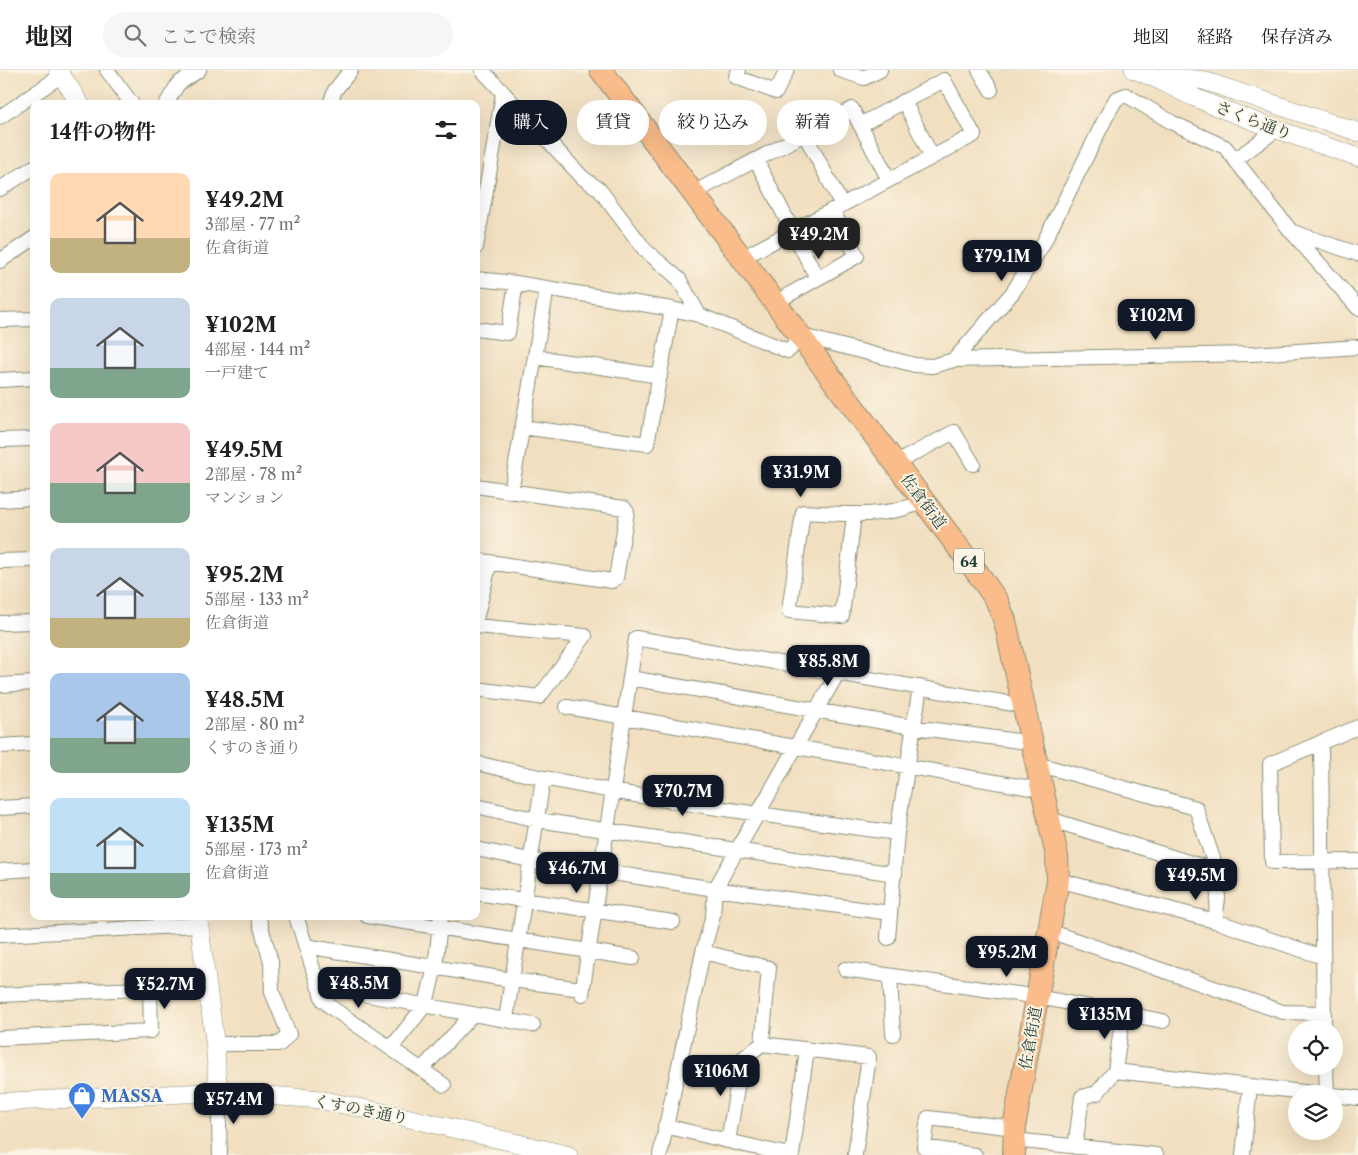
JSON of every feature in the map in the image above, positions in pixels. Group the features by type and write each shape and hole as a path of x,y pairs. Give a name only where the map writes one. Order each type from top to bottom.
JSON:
{"main road":[{"name":"佐倉街道","path":"601,70 802,336 997,601 1011,642 1025,706 1057,856 1058,880 1014,1141"}],"street":[{"path":"107,70 129,100"},
{"path":"168,100 178,84 199,70"},
{"path":"331,100 335,90 351,70"},
{"path":"482,70 583,178 599,189 645,250 679,278 699,315"},
{"path":"739,70 736,77 776,92 787,70"},
{"path":"840,70 864,78 880,70"},
{"path":"979,70 991,90"},
{"name":"さくら通り","path":"1134,70 1152,76 1195,98 1276,130 1358,157"},
{"path":"0,117 60,73 77,100"},
{"name":"さくら通り","path":"1152,76 1202,80 1358,132"},
{"path":"742,258 974,134 944,80 860,125"},
{"path":"480,223 503,94"},
{"path":"954,360 1013,292 1043,244 1116,99 1126,95 1173,123 1225,147 1290,230 1358,308"},
{"path":"904,102 932,157"},
{"path":"849,111 852,109 889,180"},
{"path":"1236,159 1276,130"},
{"path":"693,193 785,145"},
{"path":"776,302 857,256 809,145"},
{"path":"756,160 817,278"},
{"path":"0,189 30,169"},
{"path":"1290,230 1358,254"},
{"path":"0,261 30,241"},
{"path":"480,279 547,288 699,315 788,351 802,336 915,365 932,366 954,360 1252,354 1358,347"},
{"path":"480,330 508,333 516,283"},
{"path":"511,492 547,288"},
{"path":"522,426 647,444 672,309"},
{"path":"0,320 30,318"},
{"path":"535,357 660,376"},
{"path":"0,380 30,378"},
{"path":"896,464 954,432 973,464"},
{"path":"0,440 30,439"},
{"path":"480,487 624,508 627,512 616,578 612,581 480,561"},
{"path":"0,500 30,498"},
{"path":"854,515 842,616 789,611 803,512 854,515 907,509 924,501"},
{"path":"0,561 30,560"},
{"path":"480,603 490,562"},
{"path":"0,623 30,622"},
{"path":"480,626 586,636 539,697 480,690"},
{"path":"305,946 582,991 596,910 606,831 614,791 636,638 1025,706"},
{"path":"660,1155 703,952 713,915 715,889 837,674"},
{"path":"630,678 913,727 1035,753 1196,808 1217,871 1218,898 1215,921"},
{"path":"0,685 30,683"},
{"path":"888,938 895,874 897,833 920,687"},
{"path":"567,707 1042,790"},
{"path":"1358,727 1270,764 1272,862 1358,861"},
{"path":"1321,742 1323,1020"},
{"path":"0,746 30,744"},
{"path":"480,765 544,779 614,791 757,814 897,833"},
{"path":"506,1020 523,901 544,779"},
{"path":"0,808 30,806"},
{"path":"480,807 538,820 606,831 736,852 895,874"},
{"path":"1049,819 1217,871"},
{"path":"480,850 530,860 715,889 890,913"},
{"path":"0,871 30,869"},
{"path":"1058,880 1215,921 1323,957"},
{"path":"480,893 523,901 673,922"},
{"path":"215,1044 280,1044 289,1034 272,992 271,962 259,920"},
{"path":"297,920 323,1000 444,1085"},
{"path":"416,920 440,922 518,941 633,958"},
{"path":"0,935 199,921 215,1044 220,1155"},
{"path":"391,1048 426,1004 435,967 440,922"},
{"path":"1049,931 1283,1012 1323,1013"},
{"path":"703,952 768,968 762,1044"},
{"path":"845,969 1038,997 1163,1021"},
{"path":"890,976 893,1034"},
{"path":"0,995 208,986"},
{"path":"318,986 426,1004 533,1025"},
{"path":"0,1038 151,1031 150,989"},
{"path":"1075,1147 1082,1097 1097,1093 1115,1071 1123,1013"},
{"path":"422,1069 472,1014"},
{"path":"728,1141 742,1059 762,1044 869,1057 855,1155"},
{"path":"665,1126 791,1155 807,1050"},
{"path":"1115,1071 1288,1090"},
{"path":"1243,1155 1250,1086"},
{"name":"くすのき通り","path":"0,1102 218,1092 316,1099 568,1155"},
{"path":"1343,1096 1358,1098"},
{"path":"975,1155 924,1147 928,1118 1014,1141 1156,1155"}],"place":[{"name":"MASSA","path":"82,1120"}]}
